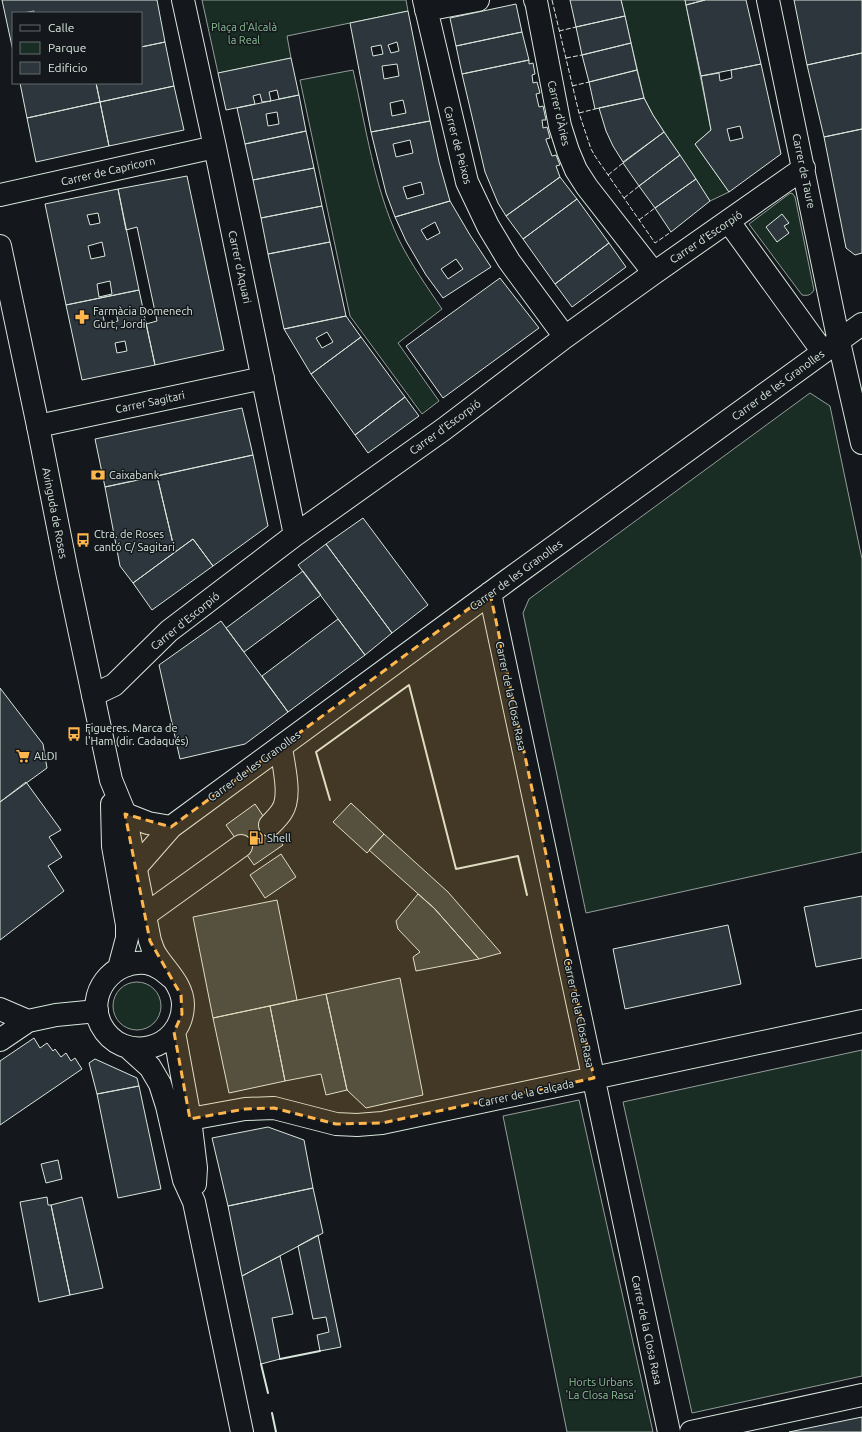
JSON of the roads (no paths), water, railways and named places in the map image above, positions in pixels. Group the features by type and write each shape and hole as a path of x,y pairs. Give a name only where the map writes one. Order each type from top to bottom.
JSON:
{"street":[{"name":"Carrer d'Aquari","path":"183,0 295,535"},
{"path":"425,5 478,0"},
{"name":"Carrer d'Àries","path":"535,0 560,126 576,170 587,187 654,273"},
{"name":"Carrer de Taure","path":"768,0 804,168 831,347 862,443"},
{"name":"Carrer de Peixos","path":"425,5 467,182 488,226 509,261 565,337"},
{"name":"Carrer de Capricorn","path":"0,195 215,148"},
{"name":"Carrer d'Escorpió","path":"93,695 114,685 169,631 295,535 444,429 565,337 804,168"},
{"path":"729,222 831,347"},
{"name":"Avinguda de Roses","path":"0,246 111,780"},
{"name":"Carrer de les Granolles","path":"136,867 171,827 862,324"},
{"name":"Carrer Sagitari","path":"38,426 263,378"},
{"name":"Carrer de la Closa Rasa","path":"490,594 669,1432"},
{"path":"270,825 282,811 286,802 287,794 281,747"},
{"path":"111,780 125,814 150,941 156,954 178,986 183,1004 179,1023 174,1032 167,1039 149,1048 129,1048 119,1044 104,1030 99,1021 97,998 101,986 109,976 119,968 132,963 147,963 161,968 172,978"},
{"path":"111,780 113,846 127,925 127,938 119,968"},
{"path":"125,814 148,823 171,827"},
{"path":"145,915 241,846"},
{"path":"0,1009 28,1021"},
{"path":"0,1040 28,1021 56,1015 97,1011"},
{"name":"Carrer de la Calçada","path":"190,1119 245,1109 274,1108 336,1124 357,1125 382,1123 862,1021"},
{"path":"174,1032 190,1119 196,1168 194,1202"},
{"path":"129,1048 150,1067 160,1084 167,1106 184,1180 194,1202 242,1432"},
{"path":"692,1432 862,1395"}],"tunnel":[{"path":"241,846 270,825"}],"place":[{"name":"Farmàcia Domenech Gurt, Jordi","path":"82,317"},
{"name":"Caixabank","path":"98,475"},
{"name":"Ctra. de Roses cantó C/ Sagitari","path":"83,540"},
{"name":"Figueres. Marca de l'Ham (dir. Cadaqués)","path":"74,734"},
{"name":"ALDI","path":"23,756"},
{"name":"Shell","path":"256,838"}],"park label":[{"name":"Plaça d'Alcalà la Real","path":"244,33"},
{"name":"Horts Urbans 'La Closa Rasa'","path":"601,1388"}]}
